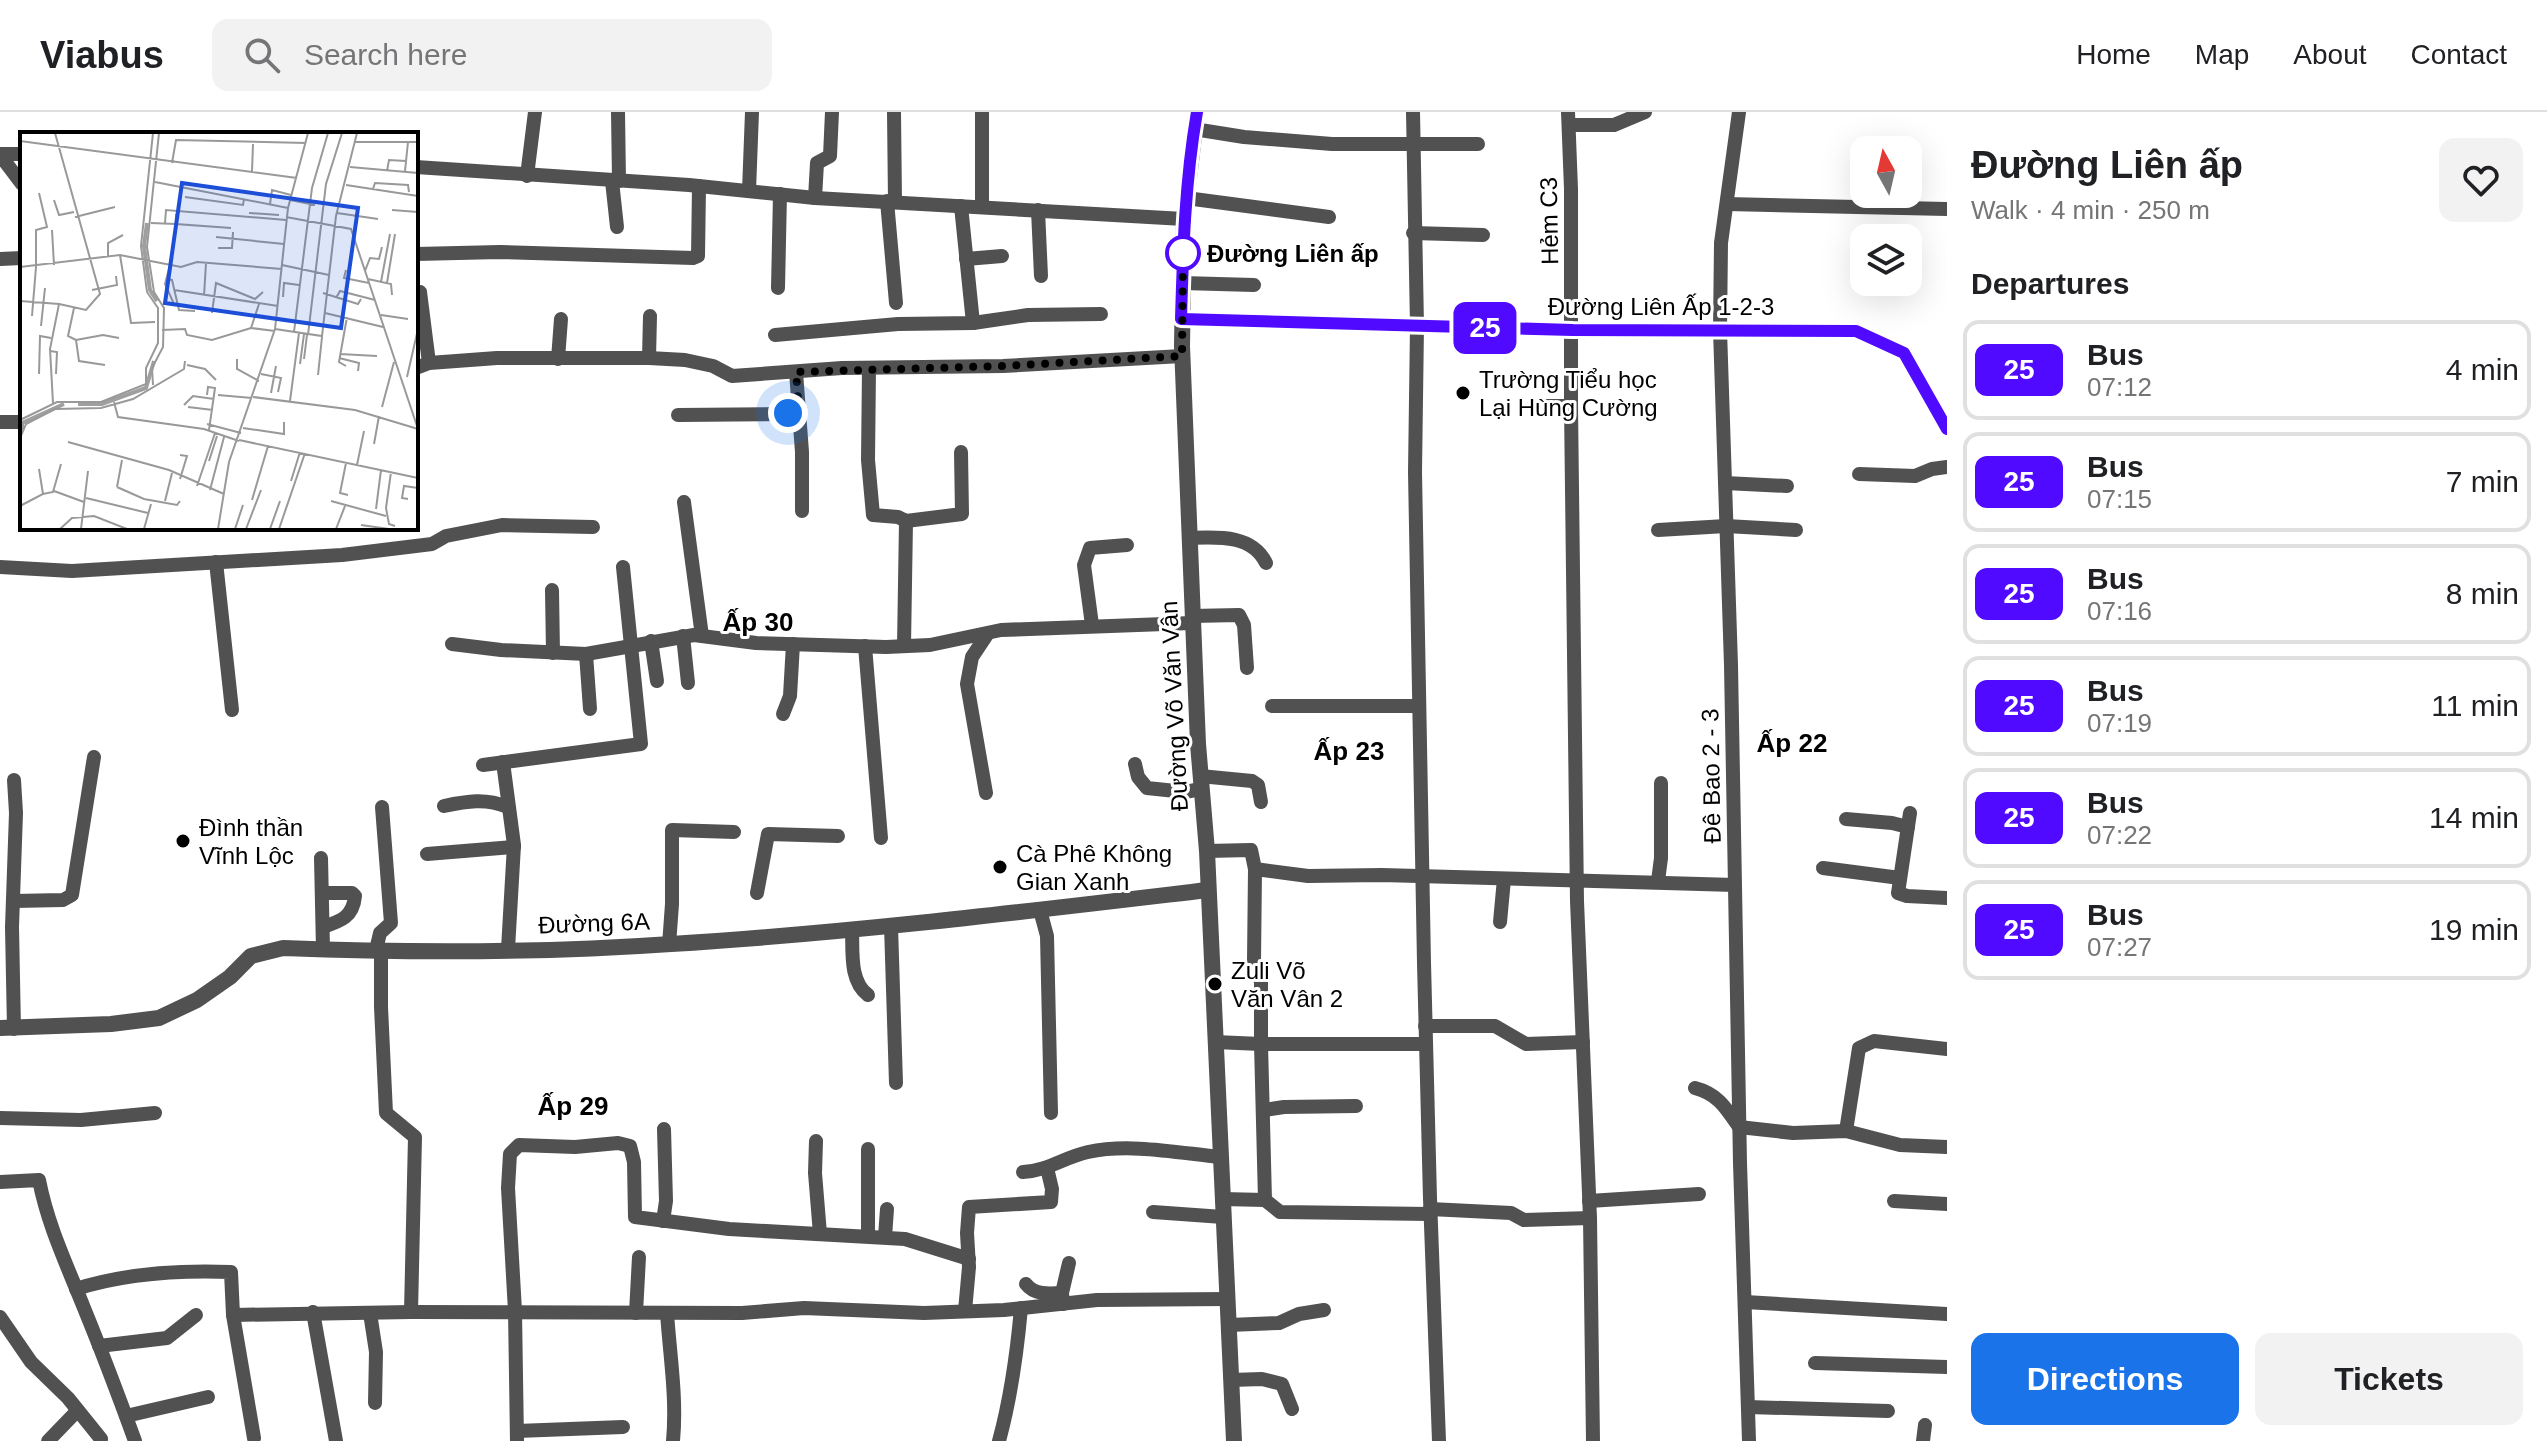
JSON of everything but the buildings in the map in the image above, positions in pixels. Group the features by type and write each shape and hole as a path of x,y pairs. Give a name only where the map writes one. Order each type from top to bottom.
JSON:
{"street":[{"path":"527,176 535,112"},
{"path":"617,227 618,112"},
{"path":"749,191 752,112"},
{"path":"815,198 817,163 830,156 832,112"},
{"path":"894,112 891,202 896,303"},
{"path":"982,112 982,207"},
{"path":"1413,112 1417,326 1415,472 1425,1026 1439,1441"},
{"path":"1568,119 1614,125 1645,112"},
{"name":"Đê Bao 2 - 3","path":"1739,112 1721,243 1720,330 1749,1441"},
{"name":"Hẻm C3","path":"1568,119 1573,330 1571,406 1577,881 1590,1218 1593,1441"},
{"path":"1196,120 1244,137 1332,144 1478,144"},
{"name":"Đường Võ Văn Vân","path":"1196,120 1184,219 1182,356 1192,620 1200,782 1207,851 1234,1441"},
{"path":"0,154 20,181"},
{"path":"418,167 699,186 815,198 1184,219"},
{"path":"418,254 500,252 693,258 698,256 699,186"},
{"path":"778,288 780,194"},
{"path":"1186,198 1329,217"},
{"path":"1727,204 1947,209"},
{"path":"961,206 973,323"},
{"path":"1038,210 1041,276"},
{"path":"1413,233 1430,231 1483,235"},
{"path":"966,259 1002,256"},
{"path":"0,259 20,258"},
{"path":"1182,283 1254,285"},
{"path":"420,292 423,365 497,358 649,358 685,360 713,366 732,376 1182,356"},
{"path":"775,335 898,324 973,323 1028,315 1101,314"},
{"path":"649,358 650,316"},
{"path":"558,359 561,319"},
{"name":"Đường Liên Ấp 1-2-3","path":"1181,319 1573,330 1856,331 1902,350 1947,429"},
{"path":"869,368 868,460 873,515 898,517 906,521 962,514 961,452"},
{"path":"796,372 802,511"},
{"path":"1534,406 1571,406"},
{"path":"678,415 799,414"},
{"path":"1859,474 1915,476 1947,467"},
{"path":"1725,483 1787,486"},
{"path":"684,502 702,636"},
{"path":"904,646 906,521"},
{"path":"0,567 72,571 342,555 432,544 446,536 502,525 593,527"},
{"path":"1658,530 1726,526 1796,530"},
{"path":"1189,538 1221,536 1253,545 1266,563"},
{"path":"1092,625 1084,565 1090,548 1127,545"},
{"path":"216,562 232,710"},
{"path":"483,765 641,744 623,567"},
{"path":"552,590 553,653"},
{"path":"452,644 586,654 683,636 756,643 904,646 930,645 1001,630 1239,615 1244,625 1247,668"},
{"path":"986,793 967,684 972,657 988,633"},
{"path":"683,636 688,683"},
{"path":"651,641 657,681"},
{"path":"783,714 790,696 793,644"},
{"path":"865,646 881,838"},
{"path":"586,654 590,709"},
{"path":"1272,706 1419,706"},
{"path":"14,901 63,900 72,895 94,757"},
{"path":"503,762 514,847 508,949"},
{"path":"1135,764 1138,777 1147,788 1185,792 1200,782 1252,781 1258,785 1261,802"},
{"path":"7,1028 14,901 7,876 9,813 14,780"},
{"path":"1658,881 1661,783"},
{"path":"444,806 473,800 508,807"},
{"path":"382,807 391,923 380,933 378,950 386,1113 415,1137 411,1312"},
{"path":"1846,819 1892,823 1909,820 1898,893 1947,898"},
{"path":"669,945 672,830 734,832"},
{"path":"757,893 768,834 838,836"},
{"path":"427,854 514,847"},
{"path":"1207,851 1251,850 1255,869 1254,961 1261,982 1265,1200"},
{"path":"321,858 323,949"},
{"path":"1823,868 1900,878"},
{"path":"1255,869 1308,876 1382,875 1735,885"},
{"path":"1500,922 1504,879"},
{"name":"Đường 6A","path":"7,1028 111,1024 159,1018 197,1000 230,977 251,956 283,948 508,949 669,945 891,926 1208,890"},
{"path":"322,893 352,893 355,896 354,908 343,921 323,927"},
{"path":"1040,910 1047,936 1051,1113"},
{"path":"891,926 896,1083"},
{"path":"852,929 854,971 859,988 868,995"},
{"path":"1425,1026 1495,1026 1526,1044 1583,1042"},
{"path":"1846,1131 1859,1048 1874,1041 1947,1049"},
{"path":"1215,1042 1426,1044"},
{"path":"1695,1088 1708,1091 1720,1099 1739,1127 1793,1133 1846,1131 1900,1145 1947,1147"},
{"path":"1264,1110 1356,1106"},
{"path":"0,1118 81,1120 155,1113"},
{"path":"663,1221 666,1201 664,1129"},
{"path":"816,1141 820,1234"},
{"path":"623,1427 517,1436 515,1311 508,1188 510,1154 519,1145 575,1147 618,1143 630,1146 634,1162 635,1217 729,1229 905,1239 969,1259"},
{"path":"868,1149 868,1236"},
{"path":"1023,1172 1047,1168 1091,1151 1131,1150 1220,1157"},
{"path":"965,1311 969,1207 1051,1202 1052,1189 1047,1168"},
{"path":"0,1182 39,1180 44,1209 135,1441"},
{"path":"1589,1201 1699,1194"},
{"path":"1222,1199 1265,1200 1280,1212 1511,1213 1524,1220 1590,1218"},
{"path":"1894,1201 1947,1204"},
{"path":"885,1237 887,1209"},
{"path":"1153,1212 1223,1217"},
{"path":"636,1313 639,1257"},
{"path":"1062,1299 1069,1263"},
{"path":"76,1289 106,1279 149,1274 231,1272 233,1315 254,1438"},
{"path":"1026,1284 1029,1288 1062,1299"},
{"path":"233,1315 515,1311 742,1313 804,1308 924,1313 1021,1308 1062,1299 1228,1299"},
{"path":"1745,1302 1947,1314"},
{"path":"999,1441 1017,1353 1021,1308"},
{"path":"1229,1325 1279,1323 1299,1314 1324,1310"},
{"path":"313,1312 336,1441"},
{"path":"370,1313 376,1352 375,1403"},
{"path":"667,1313 671,1373 675,1386 673,1441"},
{"path":"99,1346 167,1338 196,1315"},
{"path":"0,1317 31,1362 68,1398 101,1439"},
{"path":"1815,1363 1947,1367"},
{"path":"1231,1380 1262,1379 1282,1384 1292,1409"},
{"path":"126,1416 208,1397"},
{"path":"1748,1407 1888,1411"},
{"path":"48,1441 77,1411"},
{"path":"1923,1441 1925,1425"}],"bus line":[{"name":"25","path":"1197,112 1184,219 1181,319 1573,330 1856,331 1902,350 1947,429"}],"place":[{"name":"Đường Liên ấp","path":"1183,253"},
{"name":"Trường Tiểu học Lại Hùng Cường","path":"1463,393"},
{"name":"Đình thần Vĩnh Lộc","path":"183,841"},
{"name":"Cà Phê Không Gian Xanh","path":"1000,867"},
{"name":"Zuli Võ Văn Vân 2","path":"1215,984"}],"district":[{"name":"Ấp 30","path":"758,622"},
{"name":"Ấp 22","path":"1792,743"},
{"name":"Ấp 23","path":"1349,751"},
{"name":"Ấp 29","path":"573,1106"}],"route":[{"path":"788,413 799,414 796,372 842,368 1003,366 1182,356 1183,253"}]}
